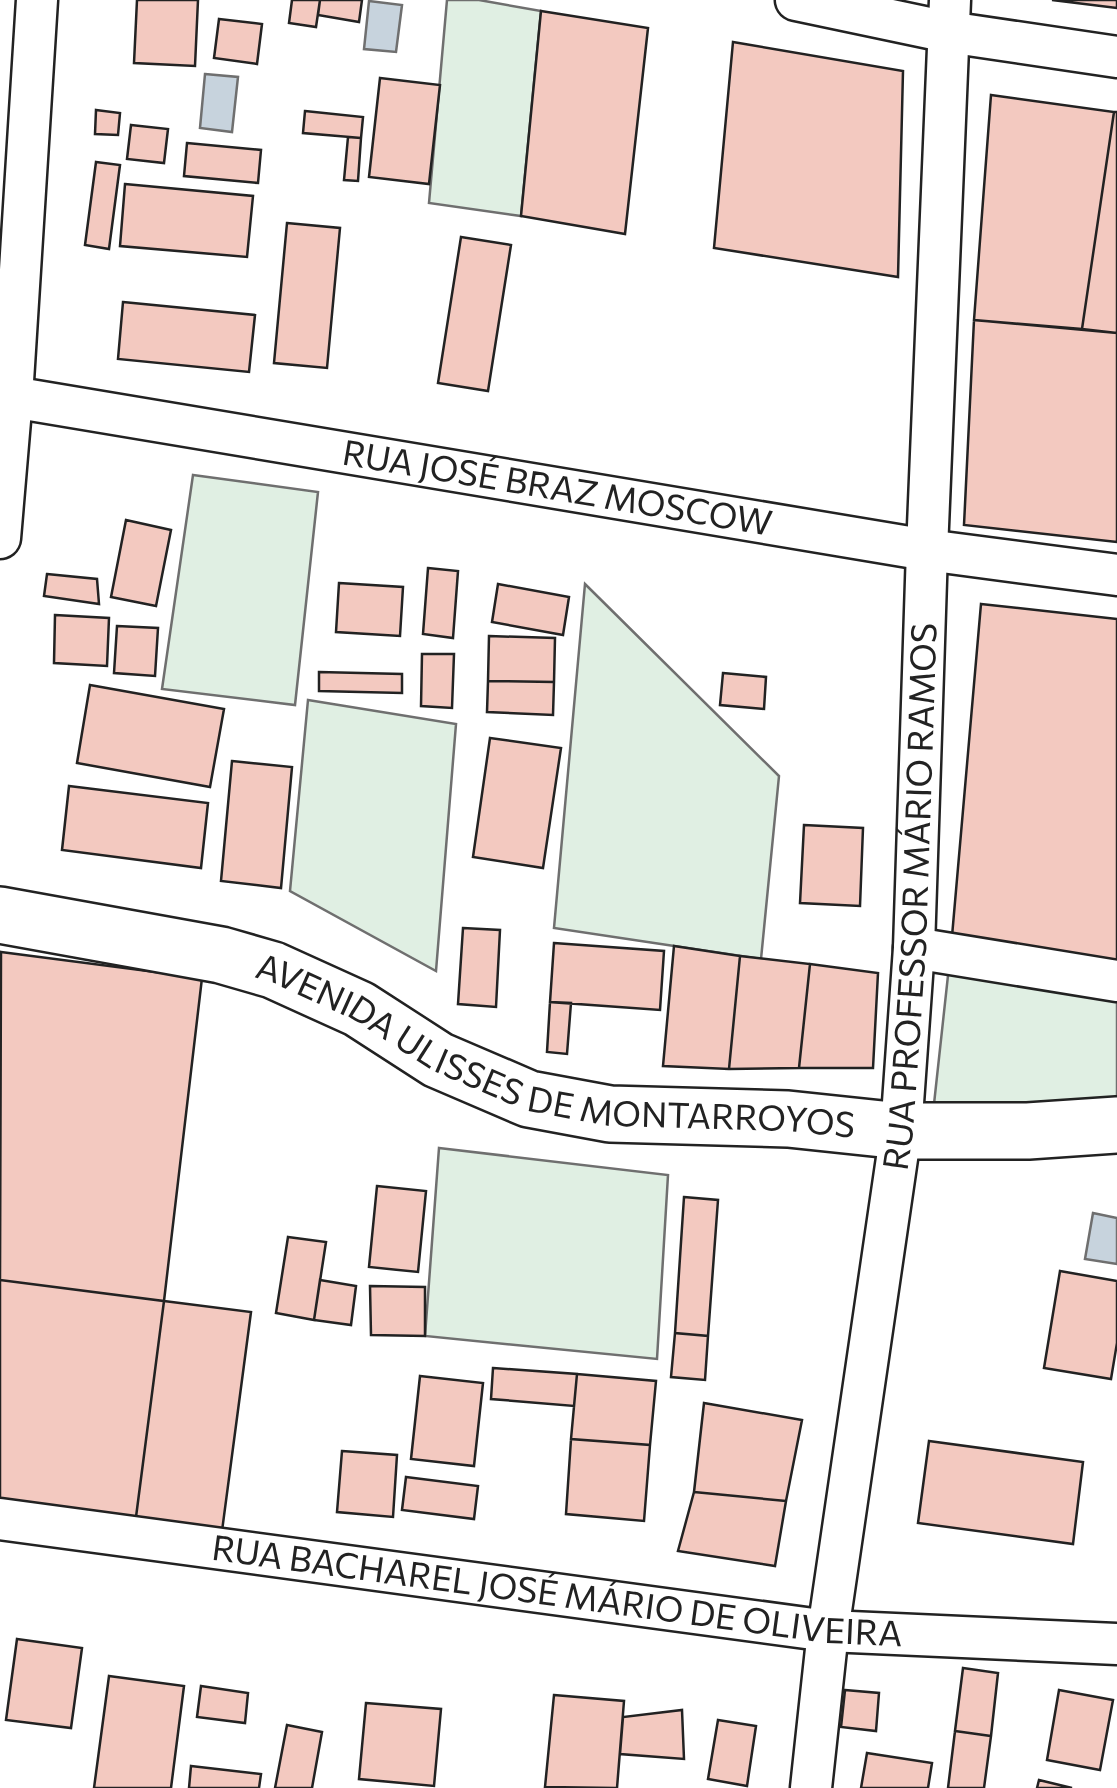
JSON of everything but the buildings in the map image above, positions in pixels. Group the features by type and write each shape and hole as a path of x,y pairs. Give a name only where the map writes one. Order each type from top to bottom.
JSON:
{"main road":[{"name":"AVENIDA ULISSES DE MONTARROYOS","path":"0,915 222,956 273,970 360,1009 438,1060 529,1099 610,1114 788,1119 900,1130 1028,1131 1117,1125"}],"street":[{"path":"0,538 6,396 37,0"},
{"path":"796,0 949,16 1117,57"},
{"name":"RUA PROFESSOR MÁRIO RAMOS","path":"811,1788 828,1631 900,1130 914,948 949,16"},
{"name":"RUA JOSÉ BRAZ MOSCOW","path":"6,396 927,550 1117,574"},
{"path":"914,948 1117,981"},
{"name":"RUA BACHAREL JOSÉ MÁRIO DE OLIVEIRA","path":"0,1520 828,1631 1117,1644"}],"green space":[{"path":"447,0 479,0 541,11 521,216 429,203"},
{"path":"193,475 318,492 295,705 162,689"},
{"path":"585,584 779,776 761,959 554,928"},
{"path":"308,700 456,724 436,971 290,891"},
{"path":"951,948 1117,968 1117,1105 934,1104"},
{"path":"439,1148 668,1175 657,1359 425,1336"}],"shaded area":[{"path":"369,1 402,5 396,52 364,49"},
{"path":"205,74 238,77 232,132 200,128"},
{"path":"1093,1213 1117,1218 1117,1264 1085,1259"}]}
